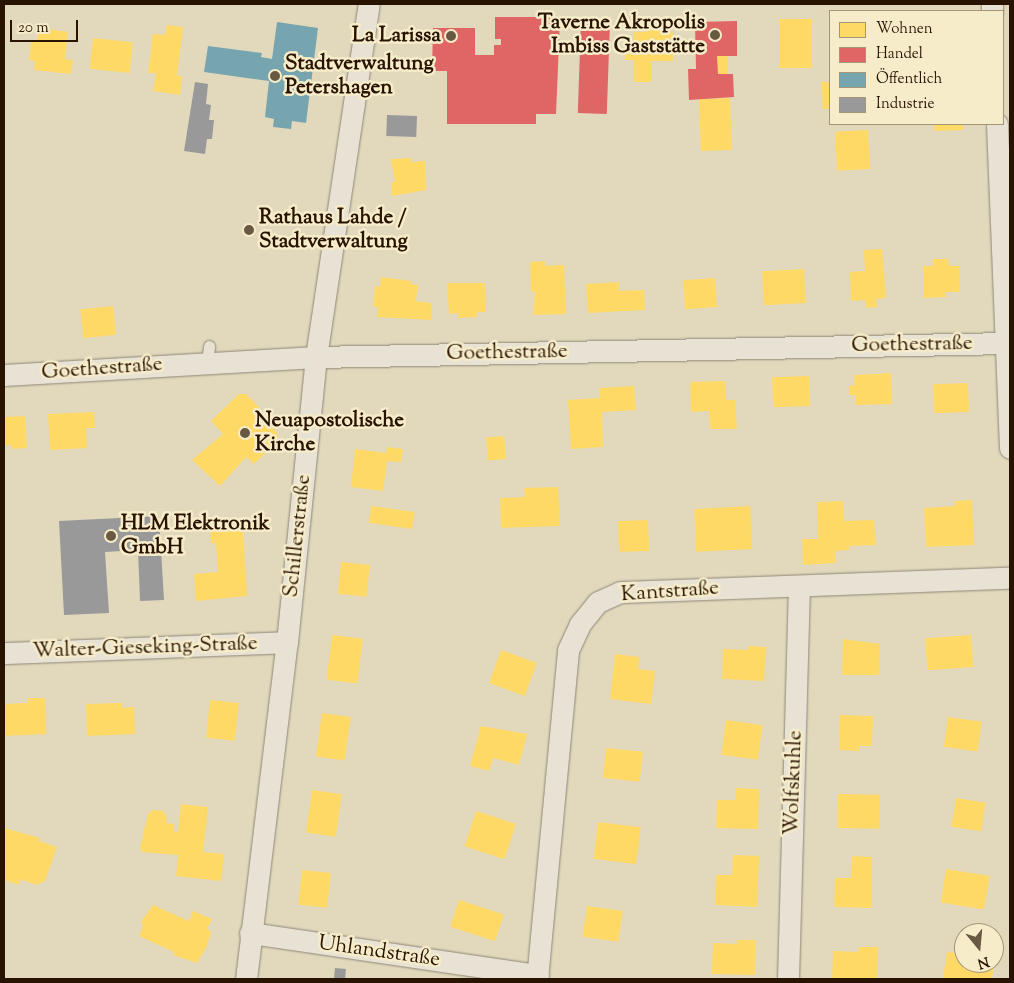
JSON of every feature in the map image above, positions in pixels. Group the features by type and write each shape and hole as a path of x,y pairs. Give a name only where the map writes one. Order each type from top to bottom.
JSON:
{"street":[{"name":"Schillerstraße","path":"246,979 286,642 316,357 370,4"},
{"path":"997,125 1009,343 1010,448"},
{"name":"Goethestraße","path":"4,375 208,354 316,357 1009,343"},
{"name":"Kantstraße","path":"538,977 568,650 580,624 598,602 620,592 1010,578"},
{"name":"Wolfskuhle","path":"788,979 799,586"},
{"name":"Walter-Gieseking-Straße","path":"4,653 286,642"},
{"name":"Uhlandstraße","path":"250,934 538,977"}],"building: Wohnen":[{"path":"779,19 812,19 812,68 779,68"},
{"path":"167,25 183,27 177,76 182,76 180,95 153,91 156,73 148,73 153,34 165,35"},
{"path":"649,27 673,32 673,61 651,61 651,82 634,82 634,60 625,60 625,47 634,47 634,32 646,32"},
{"path":"39,28 68,32 65,59 73,60 71,74 34,70 35,61 29,60 31,40 37,41"},
{"path":"93,38 133,42 130,73 90,69"},
{"path":"717,56 728,56 728,74 717,74"},
{"path":"821,82 829,82 829,109 823,109"},
{"path":"730,98 732,150 701,151 699,99"},
{"path":"934,125 963,125 963,130 934,131"},
{"path":"868,130 870,169 837,171 835,132"},
{"path":"411,158 411,162 425,161 426,190 392,196 392,182 395,182 391,159"},
{"path":"882,249 886,298 876,299 877,307 866,308 865,300 851,301 850,272 865,271 864,250"},
{"path":"933,259 948,259 949,266 959,266 960,292 945,292 946,297 923,298 923,266 933,266"},
{"path":"545,261 545,266 564,265 566,314 533,315 535,291 531,292 530,262"},
{"path":"804,269 806,303 764,305 762,271"},
{"path":"381,277 411,281 411,284 418,285 416,301 431,303 432,320 377,317 378,307 373,307 375,286 380,287"},
{"path":"715,278 717,307 685,309 683,280"},
{"path":"619,282 619,291 644,290 645,310 588,313 586,284"},
{"path":"447,283 485,283 486,312 477,312 477,317 458,318 458,313 449,314"},
{"path":"113,306 116,335 83,338 80,309"},
{"path":"891,373 892,404 856,405 855,395 849,395 849,386 855,385 854,375"},
{"path":"809,376 810,406 773,407 772,377"},
{"path":"725,381 726,400 735,400 737,429 710,429 709,411 691,412 690,382"},
{"path":"968,383 969,412 934,413 933,384"},
{"path":"634,386 636,410 602,412 603,447 571,449 568,400 600,398 600,388"},
{"path":"239,394 246,394 259,407 255,418 261,425 269,424 278,434 278,441 254,464 246,457 220,486 192,460 223,434 211,421"},
{"path":"94,412 95,428 86,428 87,448 50,450 48,414"},
{"path":"25,416 27,448 12,449 11,445 4,445 4,417"},
{"path":"504,436 506,459 488,460 486,438"},
{"path":"387,447 403,449 401,462 387,461 383,491 351,487 355,449 386,453"},
{"path":"558,487 560,526 501,528 500,498 525,497 524,488"},
{"path":"972,500 974,545 926,547 924,508 955,506 955,501"},
{"path":"843,501 844,521 874,520 876,545 849,546 849,550 835,551 836,563 803,565 802,539 818,539 817,502"},
{"path":"371,506 415,512 412,529 369,523"},
{"path":"750,506 752,549 696,552 694,509"},
{"path":"648,520 649,551 619,552 618,521"},
{"path":"243,528 247,596 196,601 194,574 218,572 216,543 211,543 210,529"},
{"path":"341,562 370,565 366,597 338,594"},
{"path":"332,635 363,639 357,683 327,680"},
{"path":"971,635 973,667 927,670 925,638"},
{"path":"843,639 880,644 879,675 842,675"},
{"path":"748,646 766,647 764,681 722,679 723,649 748,650"},
{"path":"501,650 537,663 525,696 489,683"},
{"path":"615,654 639,657 638,669 655,671 651,704 610,699"},
{"path":"28,698 45,698 46,734 4,736 4,704 28,703"},
{"path":"210,700 239,703 235,741 206,738"},
{"path":"122,703 122,708 134,707 135,734 87,736 86,704"},
{"path":"322,713 351,717 345,761 316,757"},
{"path":"840,715 873,716 872,746 859,746 859,751 839,750"},
{"path":"948,717 982,722 977,751 944,747"},
{"path":"726,720 763,725 758,760 721,755"},
{"path":"481,726 527,734 519,765 493,758 489,771 470,766"},
{"path":"606,748 643,752 640,782 603,778"},
{"path":"736,788 759,789 758,829 716,828 717,800 736,800"},
{"path":"312,790 342,794 336,837 306,833"},
{"path":"838,794 880,795 879,829 837,828"},
{"path":"956,798 986,803 981,831 951,827"},
{"path":"181,804 208,807 203,852 224,854 221,881 176,876 178,855 142,852 140,848 148,814 153,810 163,811 167,817 166,823 174,824 174,831 178,832"},
{"path":"476,811 516,824 505,859 465,846"},
{"path":"598,822 641,827 636,864 593,859"},
{"path":"4,828 40,838 39,841 57,847 45,881 36,885 20,879 19,885 5,880"},
{"path":"733,855 759,856 757,907 715,905 716,875 732,875"},
{"path":"852,856 872,857 872,908 834,907 835,878 851,878"},
{"path":"946,869 989,876 984,909 941,903"},
{"path":"302,870 331,873 327,908 298,905"},
{"path":"459,900 504,915 495,941 450,927"},
{"path":"153,905 189,921 193,911 212,919 207,929 211,932 207,946 197,963 173,955 174,952 139,936 143,926 141,922"},
{"path":"587,906 623,911 618,942 583,937"},
{"path":"737,940 756,940 755,975 712,974 713,943 737,944"},
{"path":"859,947 878,947 877,979 832,979 833,951 858,952"},
{"path":"947,952 954,953 954,973 993,973 992,979 943,979"}],"building: Handel":[{"path":"495,17 557,17 560,20 556,114 536,114 536,124 447,124 447,71 432,71 433,28 475,28 475,55 494,55 494,45 501,45 501,39 495,39"},
{"path":"581,21 610,22 607,114 578,113"},
{"path":"737,21 737,56 717,56 718,74 733,74 734,97 689,100 688,69 696,69 695,22"}],"building: Öffentlich":[{"name":"Stadtverwaltung Petershagen","path":"277,22 318,28 306,123 292,121 291,129 273,127 274,119 265,117 269,81 204,72 208,46 262,53 261,57 272,59"}],"building: Industrie":[{"path":"195,82 208,84 206,104 211,105 209,120 214,120 212,139 207,139 205,154 184,151"},
{"path":"387,115 417,116 416,137 386,136"},
{"path":"159,516 164,600 140,601 138,550 105,552 109,613 64,615 59,521"},
{"path":"335,968 346,969 345,979 334,979"}],"place":[{"name":"Taverne Akropolis Imbiss Gaststätte","path":"715,35"},
{"name":"La Larissa","path":"451,36"},
{"name":"Stadtverwaltung Petershagen","path":"275,76"},
{"name":"Rathaus Lahde / Stadtverwaltung","path":"249,230"},
{"name":"Neuapostolische Kirche","path":"245,433"},
{"name":"HLM Elektronik GmbH","path":"111,536"}]}
